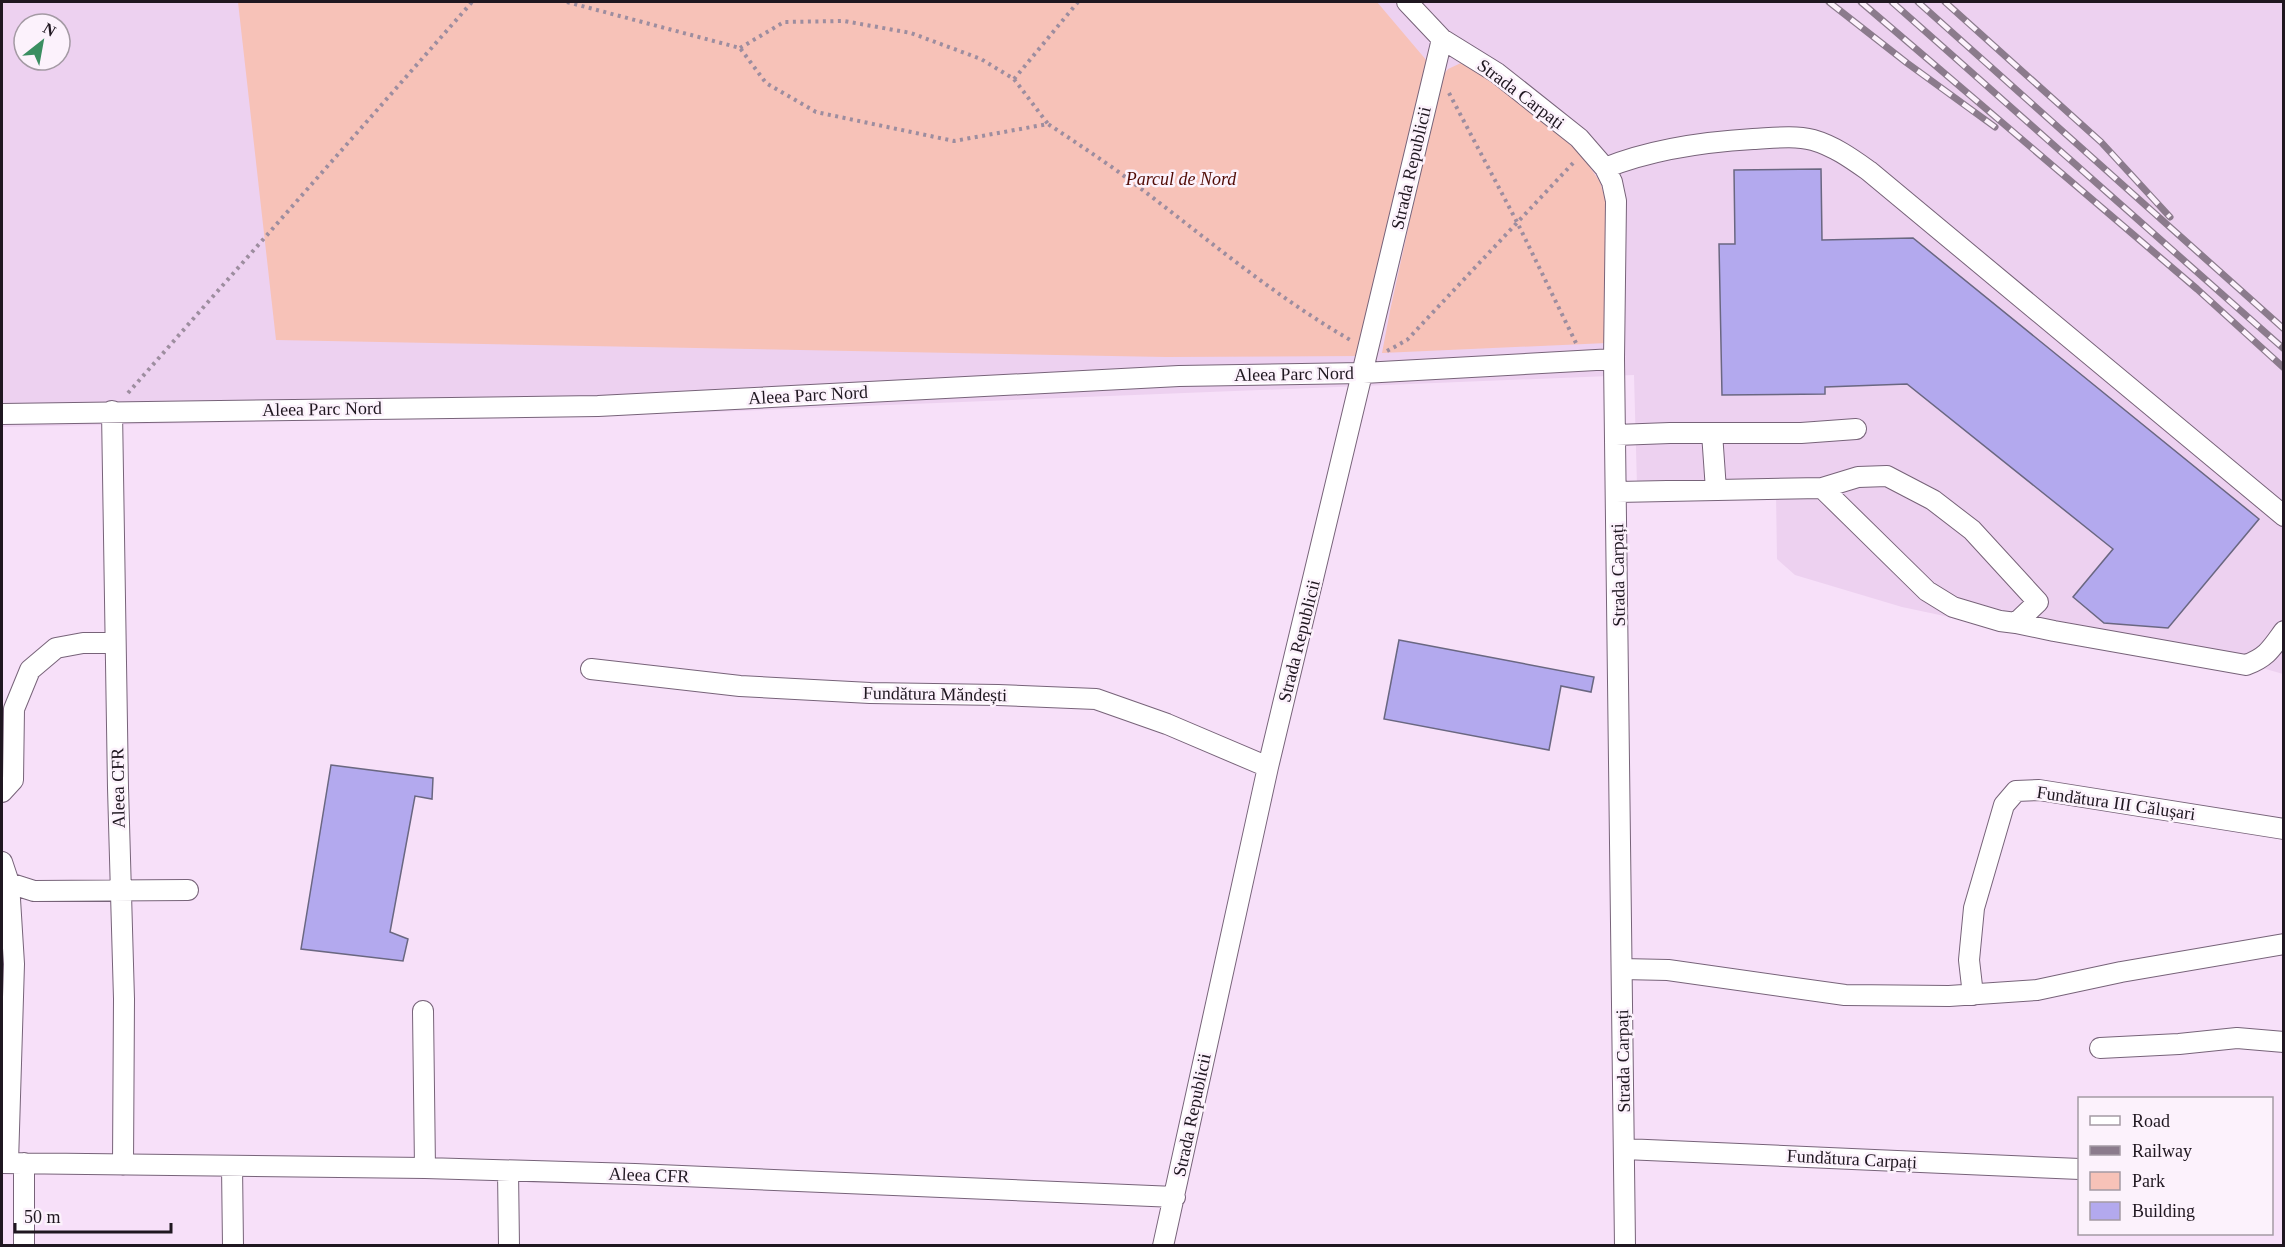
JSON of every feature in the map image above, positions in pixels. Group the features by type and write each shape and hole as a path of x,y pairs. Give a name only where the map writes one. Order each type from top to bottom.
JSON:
{"street":[{"name":"Strada Carpați","path":"1407,2 1442,39 1497,73 1562,123 1588,147 1605,168 1612,182 1616,201 1614,359 1625,1245"},
{"name":"Strada Republicii","path":"1163,1245 1268,767 1442,39"},
{"path":"1605,168 1631,157 1706,142 1784,137 1813,140 1838,151 1869,171 2283,516"},
{"name":"Aleea Parc Nord","path":"2,414 598,406 1179,376 1363,373 1614,359"},
{"name":"Aleea CFR","path":"112,411 124,999 123,1165"},
{"path":"1616,435 1801,433 1856,429"},
{"path":"1712,433 1716,490"},
{"path":"1617,492 1822,488 1858,477 1887,476 1933,500 1972,530 2038,602 2016,623"},
{"path":"1822,488 1927,591 1953,607 2000,621 2246,665 2261,659 2268,653 2283,631"},
{"path":"2,792 13,780 14,709 30,670 56,648 83,643 115,643"},
{"name":"Fundătura Măndești","path":"591,669 740,686 870,693 1096,699 1167,724 1268,767"},
{"name":"Fundătura III Călușari","path":"1972,995 1969,960 1974,909 2004,805 2016,791 2039,790 2283,829"},
{"path":"2,862 9,883 11,1163 24,1245"},
{"path":"9,883 34,891 188,890"},
{"path":"1622,969 1668,970 1845,995 1949,996 2037,990 2121,972 2283,944"},
{"path":"423,1011 425,1168"},
{"path":"2100,1048 2236,1038 2283,1042"},
{"name":"Fundătura Carpați","path":"1624,1149 2078,1169"},
{"name":"Aleea CFR","path":"11,1163 425,1168 1174,1197"},
{"path":"232,1166 233,1245"},
{"path":"508,1171 509,1245"}],"path":[{"path":"112,411 472,2"},
{"path":"567,2 740,48 766,83 816,112 954,141 1048,124"},
{"path":"1014,79 1078,2"},
{"path":"740,48 784,22 844,21 911,33 981,59 1014,79 1048,124 1116,171 1256,279 1320,324 1352,341 1363,351 1381,355 1407,340 1588,147"},
{"path":"1434,66 1517,222 1585,360"}],"shaded area":[{"path":"2,2 2283,2 2283,674 2166,640 2020,632 1902,607 1795,575 1777,559 1776,494 1637,486 1634,375 714,412 2,427"}],"green space":[{"name":"Parcul de Nord","path":"238,2 1377,2 1427,61 1359,356 1166,357 276,340"},
{"path":"1461,63 1492,78 1581,154 1600,182 1608,209 1607,343 1382,353 1441,78 1448,69"}],"building":[{"path":"1821,169 1822,240 1913,238 2259,519 2168,628 2104,623 2073,597 2113,549 1907,384 1825,387 1825,394 1722,395 1719,244 1735,244 1734,170"},
{"path":"1399,640 1594,677 1591,692 1561,686 1549,750 1384,719"},
{"path":"331,765 433,778 432,799 415,796 390,932 408,939 403,961 301,949"}],"railway":[{"path":"1829,2 1907,63 1995,127"},
{"path":"1861,2 2197,289 2284,368"},
{"path":"1892,2 2284,349"},
{"path":"1918,2 2284,329"},
{"path":"1945,2 2101,142 2170,217"}]}
